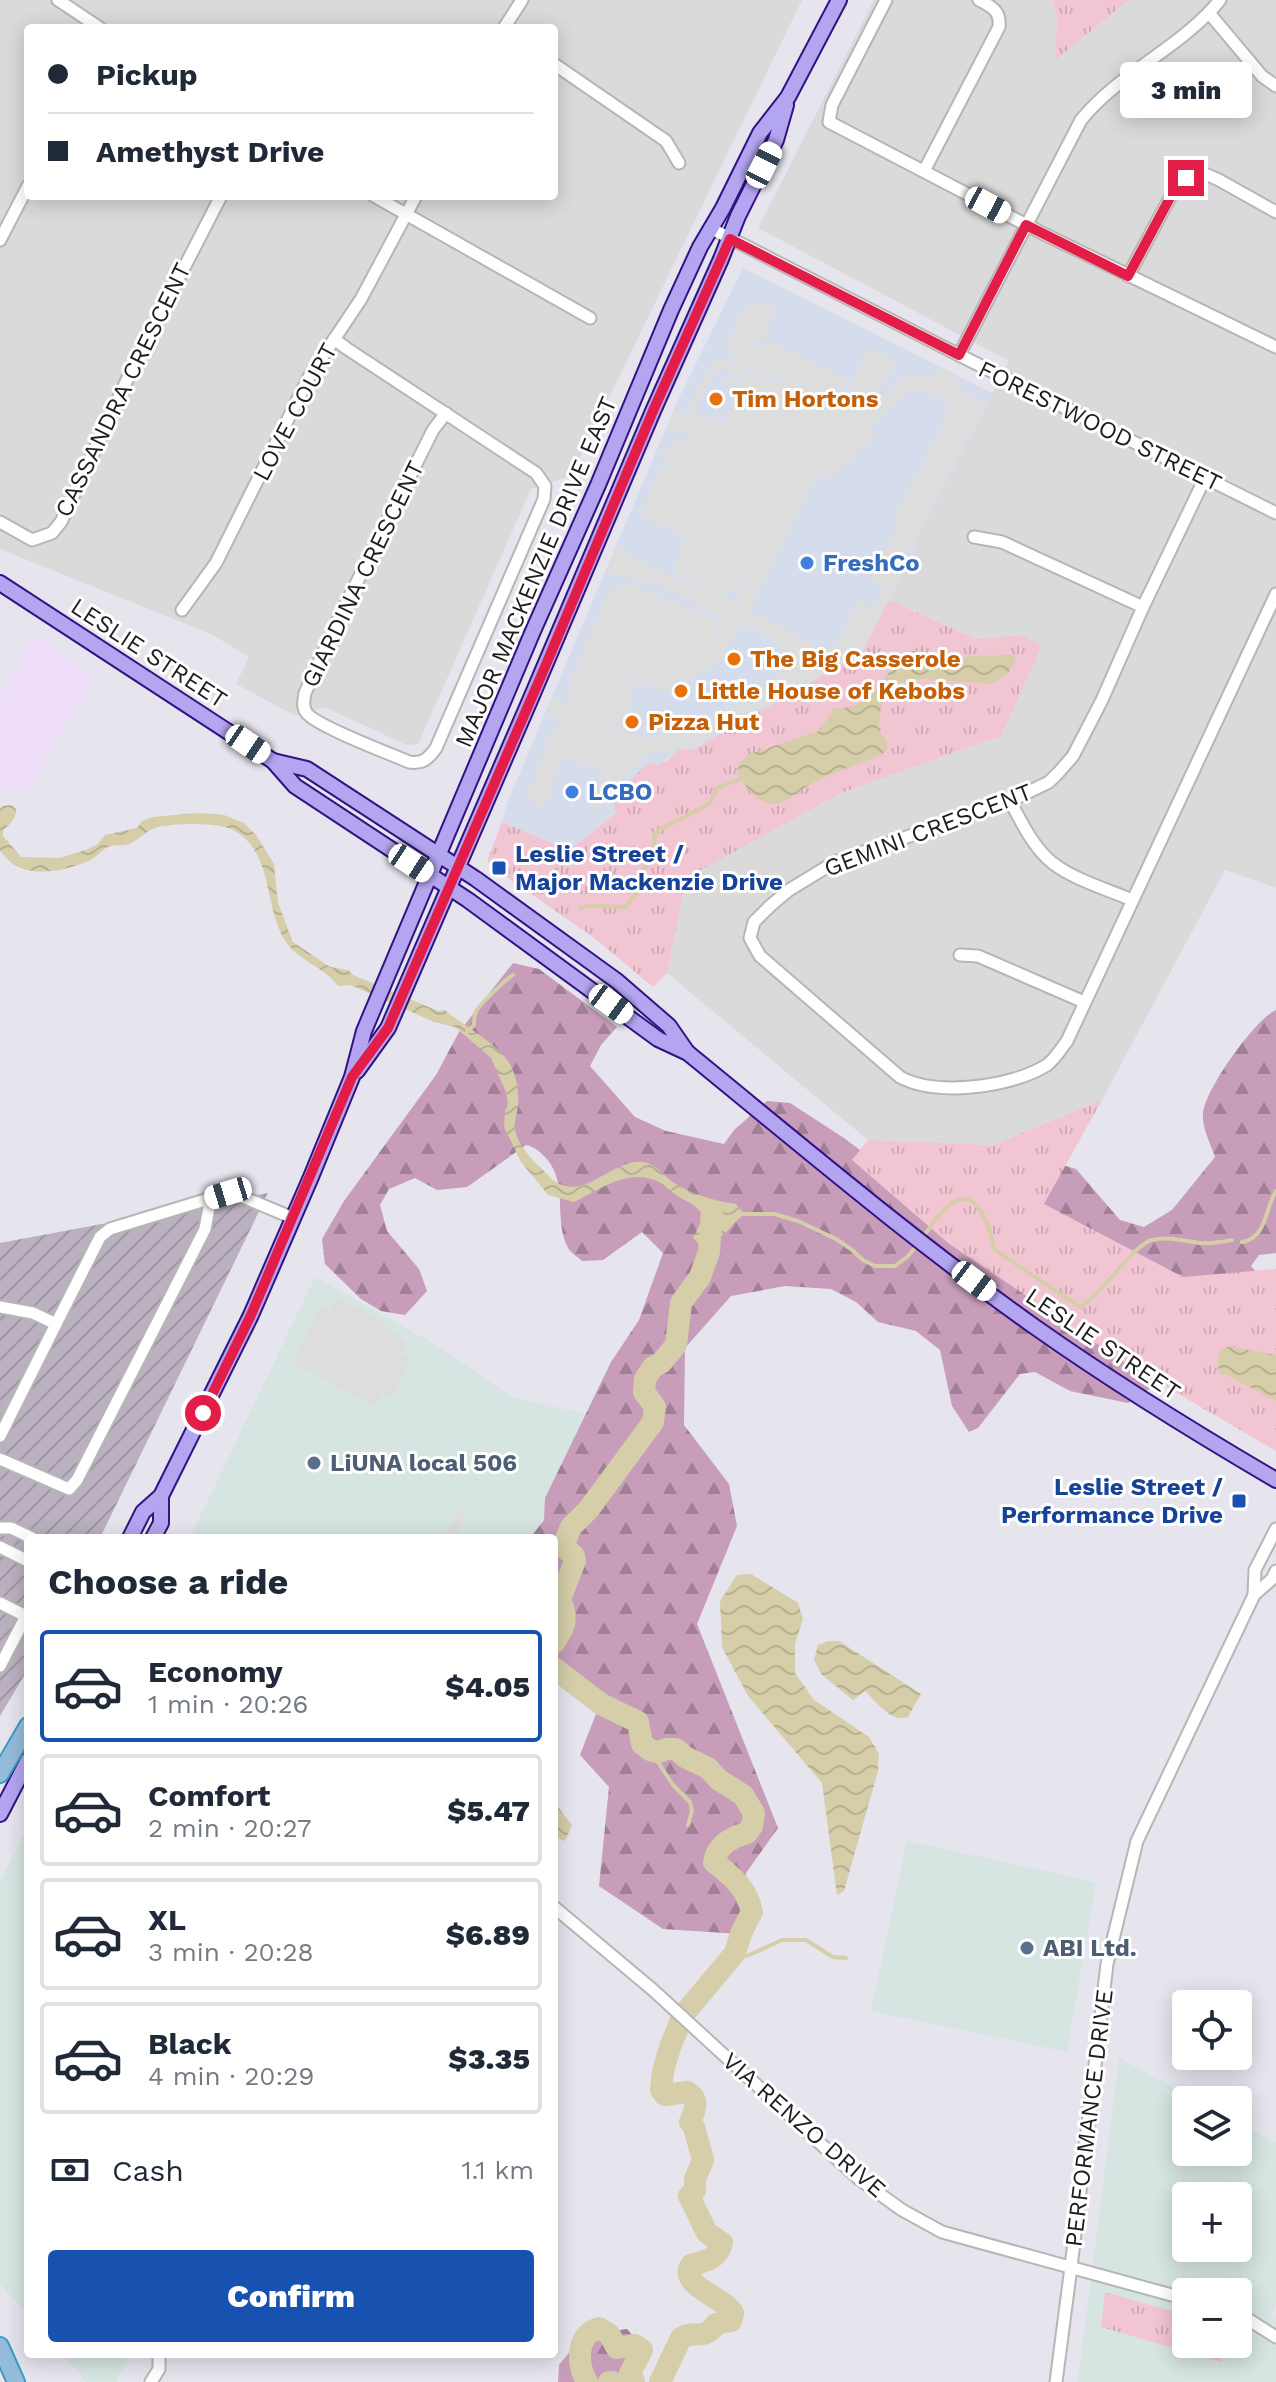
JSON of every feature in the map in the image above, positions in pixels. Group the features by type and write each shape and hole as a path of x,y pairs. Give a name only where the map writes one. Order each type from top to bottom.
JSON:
{"highway":[{"path":"0,1774 24,1733"},
{"path":"0,2346 16,2382"}],"main road":[{"name":"MAJOR MACKENZIE DRIVE EAST","path":"132,1534 143,1512 161,1496 251,1315 352,1077 364,1031 429,875 671,310 760,133 788,97 839,0"},
{"name":"MAJOR MACKENZIE DRIVE EAST","path":"352,1077 388,1028 738,216 776,140 788,97"},
{"path":"574,541 594,551"},
{"name":"LESLIE STREET","path":"0,583 273,761 295,786 449,888 658,1039 688,1053 936,1254 1034,1326 1127,1389 1276,1480"},
{"name":"LESLIE STREET","path":"273,761 307,769 458,866 617,981 669,1026 688,1053"},
{"name":"MAJOR MACKENZIE DRIVE EAST","path":"155,1534 161,1523 161,1496"},
{"path":"0,1814 24,1768"}],"street":[{"path":"58,0 94,24"},
{"path":"507,24 522,0"},
{"path":"886,0 832,105 829,122 1026,225 1276,347"},
{"path":"924,171 999,27 998,13 979,0"},
{"path":"959,355 1081,120 1096,102 1209,13 1220,0"},
{"path":"1209,13 1262,76 1276,86"},
{"path":"558,67 666,141 679,163"},
{"path":"1128,276 1172,194 1186,178 1203,173 1211,176 1276,212"},
{"path":"0,240 24,194"},
{"name":"CASSANDRA CRESCENT","path":"0,522 32,540 52,533 61,522 133,367 219,200"},
{"path":"382,200 590,318"},
{"name":"LOVE COURT","path":"182,610 216,563 309,377 361,299 414,200"},
{"name":"FORESTWOOD STREET","path":"710,228 1276,513"},
{"name":"GIARDINA CRESCENT","path":"334,339 446,413 536,473 546,492 436,748 424,761 417,763 320,723 305,711 303,703 342,612 433,430 446,413"},
{"name":"GEMINI CRESCENT","path":"1205,478 1102,700 1073,756 1049,782 1010,801 835,862 789,890 754,922 750,938 760,956 900,1077 915,1084 941,1088 981,1085 1024,1077 1050,1063 1067,1041 1276,594"},
{"path":"974,537 1002,542 1143,607"},
{"path":"1010,801 1033,842 1048,860 1064,871 1132,900"},
{"path":"960,955 978,956 1084,1002"},
{"path":"0,1436 100,1237 110,1229 228,1193 293,1218"},
{"path":"0,1459 69,1489 77,1480 205,1229 211,1198"},
{"path":"0,1307 33,1313 56,1324"},
{"path":"0,1528 11,1528 24,1534"},
{"name":"PERFORMANCE DRIVE","path":"1254,1595 1255,1570 1276,1529"},
{"path":"0,1547 24,1559"},
{"name":"PERFORMANCE DRIVE","path":"1056,2382 1107,1964 1137,1841 1254,1595 1272,1579 1276,1571"},
{"path":"0,1603 24,1615"},
{"path":"0,1666 24,1620"},
{"name":"VIA RENZO DRIVE","path":"558,1910 653,1990 859,2179 902,2210 942,2232 1172,2295"},
{"path":"1252,2322 1276,2337"},
{"path":"151,2382 159,2369 159,2358"}],"shaded area":[{"path":"0,0 802,0 571,476 531,489 418,744 407,745 324,707 296,716 236,684 249,657 211,634 0,549"},
{"path":"874,0 1052,0 1057,15 1055,59 1129,0 1276,0 1276,888 1225,870 1102,1100 993,1145 868,1140 667,973 685,878 841,793 1001,736 1021,635 976,639 889,600 916,548 913,546 1009,361 758,228"},
{"path":"743,268 992,393 862,653 694,749 678,750 617,812 569,850 502,822 507,803 678,400"},
{"path":"763,300 777,311 761,344 752,340 750,343 763,349 769,340 848,380 844,390 849,393 858,392 849,386 868,347 897,361 877,400 868,396 868,402 877,402 906,375 934,375 942,368 956,376 961,391 985,402 910,549 903,548 900,575 862,653 692,747 644,757 608,796 600,811 589,807 602,772 565,757 543,810 526,799 550,735 560,737 551,732 554,724 565,726 560,719 546,715 553,698 564,703 574,699 565,694 610,587 619,590 624,581 718,620 714,630 723,630 723,622 718,616 657,585 606,572 618,545 635,557 726,601 739,597 749,578 748,570 740,570 748,576 739,593 730,589 724,598 676,573 674,567 686,538 640,514 661,465 672,468 662,461 676,436 684,440 687,438 684,433 667,428 674,410 685,413 712,362 723,359 772,383 780,378 777,372 771,380 729,359 733,349 726,345 744,308","holes":["722,369 745,380 742,383 725,374 721,382 739,392 723,424 697,411 691,419 714,375","917,389 940,398 948,412 894,518 899,522 869,578 884,587 874,608 858,601 835,646 826,650 755,614 749,614 816,478 823,474 830,480 876,436 870,428 906,394","745,626 777,642 786,659 774,681 769,679 766,685 688,732 684,727 674,732 661,727 658,734 646,739 612,724 622,725 637,684 629,679 663,691 672,690 721,661 740,627"]},
{"path":"35,635 95,676 24,796 0,784 0,694"},
{"path":"268,1193 102,1534 24,1534 24,1676 0,1716 0,1243"},
{"path":"315,1277 438,1346 513,1397 586,1414 546,1497 544,1520 533,1534 192,1534"},
{"path":"337,1297 369,1314 407,1342 402,1354 411,1358 391,1398 382,1394 375,1407 292,1362 321,1306 329,1310"},
{"path":"458,1510 467,1513 458,1534 444,1534"},
{"path":"24,1834 24,2311 0,2284 0,1881"},
{"path":"907,1841 1096,1882 1067,2052 871,2011"},
{"path":"1119,2058 1172,2087 1172,2166 1252,2166 1252,2130 1276,2143 1276,2306 1272,2314 1276,2318 1276,2382 1078,2382"},
{"path":"66,2358 128,2358 116,2382 87,2382"}],"green space":[{"path":"1052,0 1129,0 1055,60 1057,15"},
{"path":"889,600 976,639 1021,635 1042,645 1001,736 841,793 686,878 667,973 653,987 593,937 505,876 508,871 495,862 492,865 487,861 502,822 569,850 616,813 613,798 648,763 660,765 678,750 694,749 862,653"},
{"path":"513,963 539,969 617,1027 601,1045 590,1066 635,1117 666,1131 724,1144 734,1130 767,1101 790,1103 844,1138 913,1190 1030,1155 1076,1169 1120,1220 1144,1227 1172,1210 1215,1157 1204,1125 1205,1104 1244,1041 1276,1010 1276,1253 1259,1255 1251,1266 1259,1275 1184,1360 1159,1383 1128,1403 1070,1391 1035,1372 1020,1374 978,1428 969,1432 952,1406 940,1350 916,1331 878,1322 856,1302 831,1289 785,1286 731,1296 685,1348 684,1425 729,1484 737,1526 697,1624 778,1828 746,1873 740,1934 663,1929 599,1886 609,1787 580,1755 601,1701 572,1680 559,1664 558,1534 533,1534 544,1520 545,1498 611,1362 639,1320 663,1253 642,1232 603,1260 582,1261 569,1250 564,1237 559,1190 553,1168 539,1151 526,1145 467,1187 437,1190 415,1178 389,1189 380,1205 387,1231 419,1269 427,1291 405,1315 381,1311 361,1299 325,1264 322,1239 344,1201 436,1075 459,1032"},
{"path":"1102,1100 1044,1204 1183,1277 1276,1269 1276,1451 1124,1362 948,1243 852,1160 868,1140 993,1145"},
{"path":"1105,2292 1172,2311 1172,2348 1101,2327"},
{"path":"627,2329 643,2347 641,2361 625,2382 558,2382 559,2365 584,2334"}],"water":[{"path":"915,650 955,663 967,656 1013,655 1016,660 1006,675 991,684 925,679 901,683 893,687 882,703 879,731 887,742 887,750 881,755 824,778 777,804 761,801 747,788 737,772 747,755 819,731 834,709 851,707 863,701 899,660"},
{"path":"11,805 16,809 15,816 3,831 3,836 21,857 60,858 98,844 105,835 137,828 142,821 152,817 198,813 224,815 244,823 256,835 274,864 278,903 293,942 330,967 348,970 353,975 438,1011 445,1010 505,1057 517,1085 517,1136 530,1157 554,1181 572,1187 582,1185 622,1166 643,1162 692,1192 736,1204 743,1212 742,1216 724,1234 703,1248 693,1238 703,1218 699,1210 650,1178 616,1181 574,1202 548,1195 521,1162 504,1127 508,1104 506,1092 491,1058 455,1027 434,1022 351,985 338,986 296,953 278,926 256,852 235,831 198,824 158,827 126,845 108,847 80,864 61,870 31,871 13,864 0,851 0,809"},
{"path":"1230,1346 1276,1355 1276,1401 1225,1374 1222,1376 1218,1366 1219,1356 1221,1349"},
{"path":"751,1574 798,1603 803,1619 795,1644 795,1673 814,1700 869,1737 879,1754 878,1771 844,1891 837,1895 822,1783 748,1696 722,1647 720,1601 737,1575"},
{"path":"839,1641 921,1694 908,1717 890,1715 865,1691 853,1700 822,1675 814,1660 818,1645"},
{"path":"558,1807 572,1825 565,1841 558,1838"}],"waterway":[{"path":"580,908 626,907 638,891 657,831 705,806 717,788 740,779"},
{"path":"467,1032 474,1025 478,1009 513,975"},
{"path":"1242,1242 1261,1229 1276,1191"},
{"path":"923,1237 955,1201 972,1201 988,1226 995,1250 1080,1307 1136,1251 1152,1240 1205,1243 1232,1240"},
{"path":"558,1636 564,1622 560,1599 575,1561 563,1546 571,1527 589,1509 653,1422 655,1407 644,1392 645,1379 676,1345 681,1303 700,1277 709,1252 712,1211"},
{"path":"738,1214 774,1214 798,1221 836,1239 875,1266 895,1266 918,1244"},
{"path":"558,1671 601,1704 638,1722 642,1744 650,1750 676,1749 708,1768 719,1780 743,1795 754,1813 752,1826 747,1833 726,1843 718,1851 714,1862 743,1889 752,1912 735,1953 683,2015 670,2047 661,2090 665,2095 687,2092 694,2098 695,2110 690,2122 703,2160 695,2179 695,2190 689,2196 707,2233 722,2243 714,2256 691,2265 691,2279 733,2313 731,2321 716,2324 707,2333 681,2338 660,2382"},
{"path":"650,1750 673,1785 690,1802 692,1811 688,1825"},
{"path":"735,1953 747,1956 782,1940 806,1940 833,1957 846,1958"},
{"path":"587,2382 581,2367 580,2351 586,2337 599,2328 609,2334 617,2348 635,2345 642,2350 630,2373 634,2382"}],"place":[{"name":"Tim Hortons","path":"716,399"},
{"name":"FreshCo","path":"807,563"},
{"name":"The Big Casserole","path":"734,659"},
{"name":"Little House of Kebobs","path":"681,691"},
{"name":"Pizza Hut","path":"632,722"},
{"name":"LCBO","path":"572,792"},
{"name":"Leslie Street / Major Mackenzie Drive","path":"499,868"},
{"name":"LiUNA local 506","path":"314,1463"},
{"name":"Leslie Street / Performance Drive","path":"1239,1501"},
{"name":"ABI Ltd.","path":"1027,1948"}],"route":[{"path":"203,1413 251,1315 352,1077 388,1028 730,239 959,355 1026,225 1128,276 1172,194 1186,178"}]}
